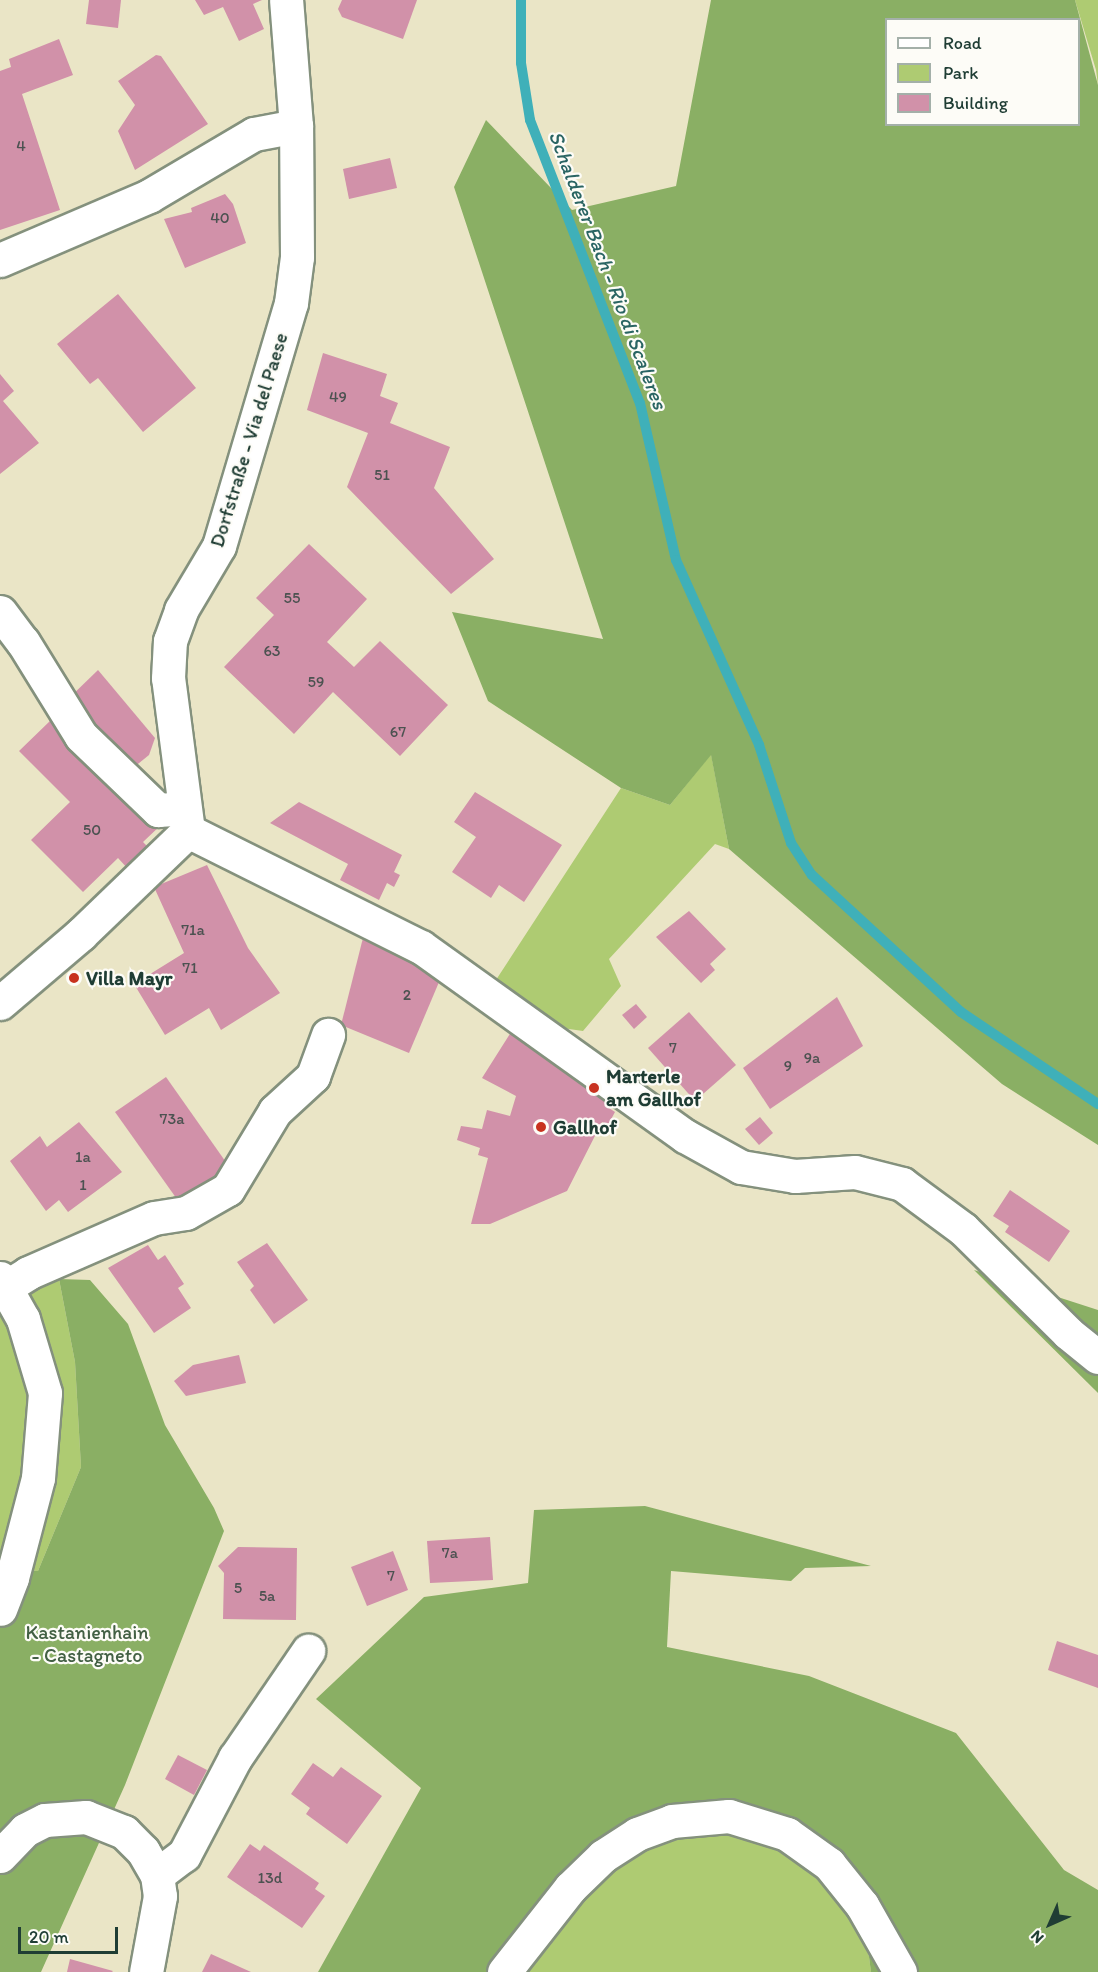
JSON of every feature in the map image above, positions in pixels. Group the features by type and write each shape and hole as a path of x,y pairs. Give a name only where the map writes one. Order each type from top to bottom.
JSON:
{"street":[{"name":"Dorfstraße - Via del Paese","path":"186,819 168,678 170,641 181,610 219,546 291,303 297,257 296,126 286,0"},
{"path":"0,260 149,196 254,134 296,126"},
{"path":"0,612 23,642 81,736 158,810 186,819 421,947 685,1136 741,1167 795,1176 855,1172 902,1184 963,1229 1068,1333 1098,1357"},
{"path":"0,1003 81,934 186,819"},
{"path":"0,1609 12,1578 38,1478 44,1435 45,1394 37,1356 3,1282 154,1218 186,1213 228,1189 275,1111 313,1076 328,1035"},
{"path":"157,1875 184,1855 235,1758 308,1651"},
{"path":"504,1972 570,1888 603,1856 637,1834 672,1821 729,1816 787,1834 829,1864 862,1905 900,1972"},
{"path":"0,1856 25,1830 45,1820 86,1817 124,1832 143,1851 157,1875 159,1920 146,1972"}],"green space":[{"path":"711,0 1075,0 1080,18 885,18 885,126 1080,126 1080,18 1098,85 1098,1145 1002,1084 729,849 711,755 670,805 621,788 488,701 452,612 603,639 454,187 486,120 572,210 676,186"},
{"path":"1075,0 1098,0 1098,85 1096,70"},
{"path":"711,754 729,849 715,844 609,959 621,986 583,1031 562,1028 494,983 621,788 670,805"},
{"path":"974,1270 1098,1310 1098,1393"},
{"path":"0,1278 6,1287 59,1279 75,1362 81,1467 38,1571 0,1567"},
{"name":"Kastanienhain - Castagneto","path":"59,1279 90,1280 128,1324 165,1425 214,1508 224,1531 125,1785 41,1972 0,1972 0,1567 38,1571 81,1467 75,1362"},
{"path":"645,1506 871,1566 805,1568 791,1581 671,1571 667,1647 809,1676 956,1733 1064,1870 1098,1890 1098,1972 871,1972 862,1906 829,1864 729,1816 637,1834 507,1972 318,1972 421,1788 316,1699 424,1597 528,1583 534,1510"},
{"path":"672,1821 787,1834 862,1905 871,1972 507,1972 570,1888"}],"building":[{"path":"89,0 121,0 118,28 86,24"},
{"path":"195,0 262,0 253,4 264,29 239,41 223,7 204,15"},
{"path":"342,0 417,0 403,39 342,17 338,9"},
{"path":"59,39 73,75 22,94 60,210 0,230 0,71 11,67 9,59"},
{"path":"156,55 161,56 208,124 135,170 118,131 135,105 118,81"},
{"path":"390,158 397,188 349,199 343,169"},
{"path":"225,194 233,204 246,243 185,268 164,219 192,212 191,208"},
{"path":"118,294 196,388 143,432 98,378 90,384 57,344"},
{"path":"323,353 387,374 380,396 398,403 390,423 450,447 434,488 494,559 451,594 347,487 368,433 307,410"},
{"path":"0,374 14,391 3,401 39,443 0,474"},
{"path":"309,544 367,599 327,642 354,667 380,641 448,705 400,756 333,692 294,734 224,667 274,615 256,598"},
{"path":"98,670 155,738 149,755 128,772 65,702"},
{"path":"50,721 162,824 143,842 150,849 129,870 118,858 83,892 31,840 70,802 19,751"},
{"path":"475,792 562,845 524,902 499,885 491,898 452,872 476,837 454,822"},
{"path":"299,802 402,855 394,872 400,875 394,887 387,883 379,900 340,880 348,864 270,823"},
{"path":"207,865 248,948 280,993 221,1030 209,1008 165,1035 134,984 184,953 154,887"},
{"path":"689,911 726,949 710,964 715,970 701,983 656,937"},
{"path":"365,930 442,975 409,1053 341,1025"},
{"path":"837,997 863,1046 770,1109 743,1068"},
{"path":"636,1004 647,1017 634,1029 622,1015"},
{"path":"689,1012 736,1065 695,1101 648,1048"},
{"name":"Gallhof","path":"513,1029 573,1073 571,1076 612,1100 609,1108 615,1112 608,1125 602,1122 567,1191 490,1224 471,1224 488,1158 478,1155 480,1148 457,1140 461,1126 482,1129 487,1110 510,1116 516,1096 482,1078"},
{"path":"166,1077 235,1175 179,1202 115,1112"},
{"path":"760,1117 773,1133 759,1145 745,1129"},
{"path":"79,1122 122,1172 68,1212 59,1200 46,1211 10,1161 40,1136 47,1147"},
{"path":"1010,1190 1070,1231 1049,1262 1005,1232 1009,1226 993,1216"},
{"path":"267,1243 308,1300 274,1324 250,1290 254,1286 237,1262"},
{"path":"148,1245 158,1260 165,1255 184,1284 178,1288 191,1308 154,1333 108,1268"},
{"path":"239,1355 246,1383 186,1396 174,1381 193,1365"},
{"path":"490,1537 493,1580 430,1583 427,1541"},
{"path":"238,1547 297,1548 296,1620 223,1619 224,1573 218,1566"},
{"path":"393,1551 408,1590 367,1606 351,1567"},
{"path":"1057,1641 1098,1655 1098,1688 1048,1670"},
{"path":"178,1755 207,1770 194,1795 165,1779"},
{"path":"313,1763 333,1777 341,1767 382,1796 347,1844 306,1814 310,1808 291,1794"},
{"path":"250,1844 260,1851 264,1845 319,1883 315,1889 325,1896 302,1928 227,1877"},
{"path":"211,1954 251,1972 202,1972"},
{"path":"70,1959 113,1971 67,1972"}],"waterway":[{"name":"Schalderer Bach - Rio di Scaleres","path":"521,0 521,63 530,120 640,403 676,560 759,745 791,843 812,875 961,1012 1098,1104"}],"place":[{"name":"Villa Mayr","path":"74,978"},
{"name":"Marterle am Gallhof","path":"594,1088"},
{"name":"Gallhof","path":"541,1127"}]}
